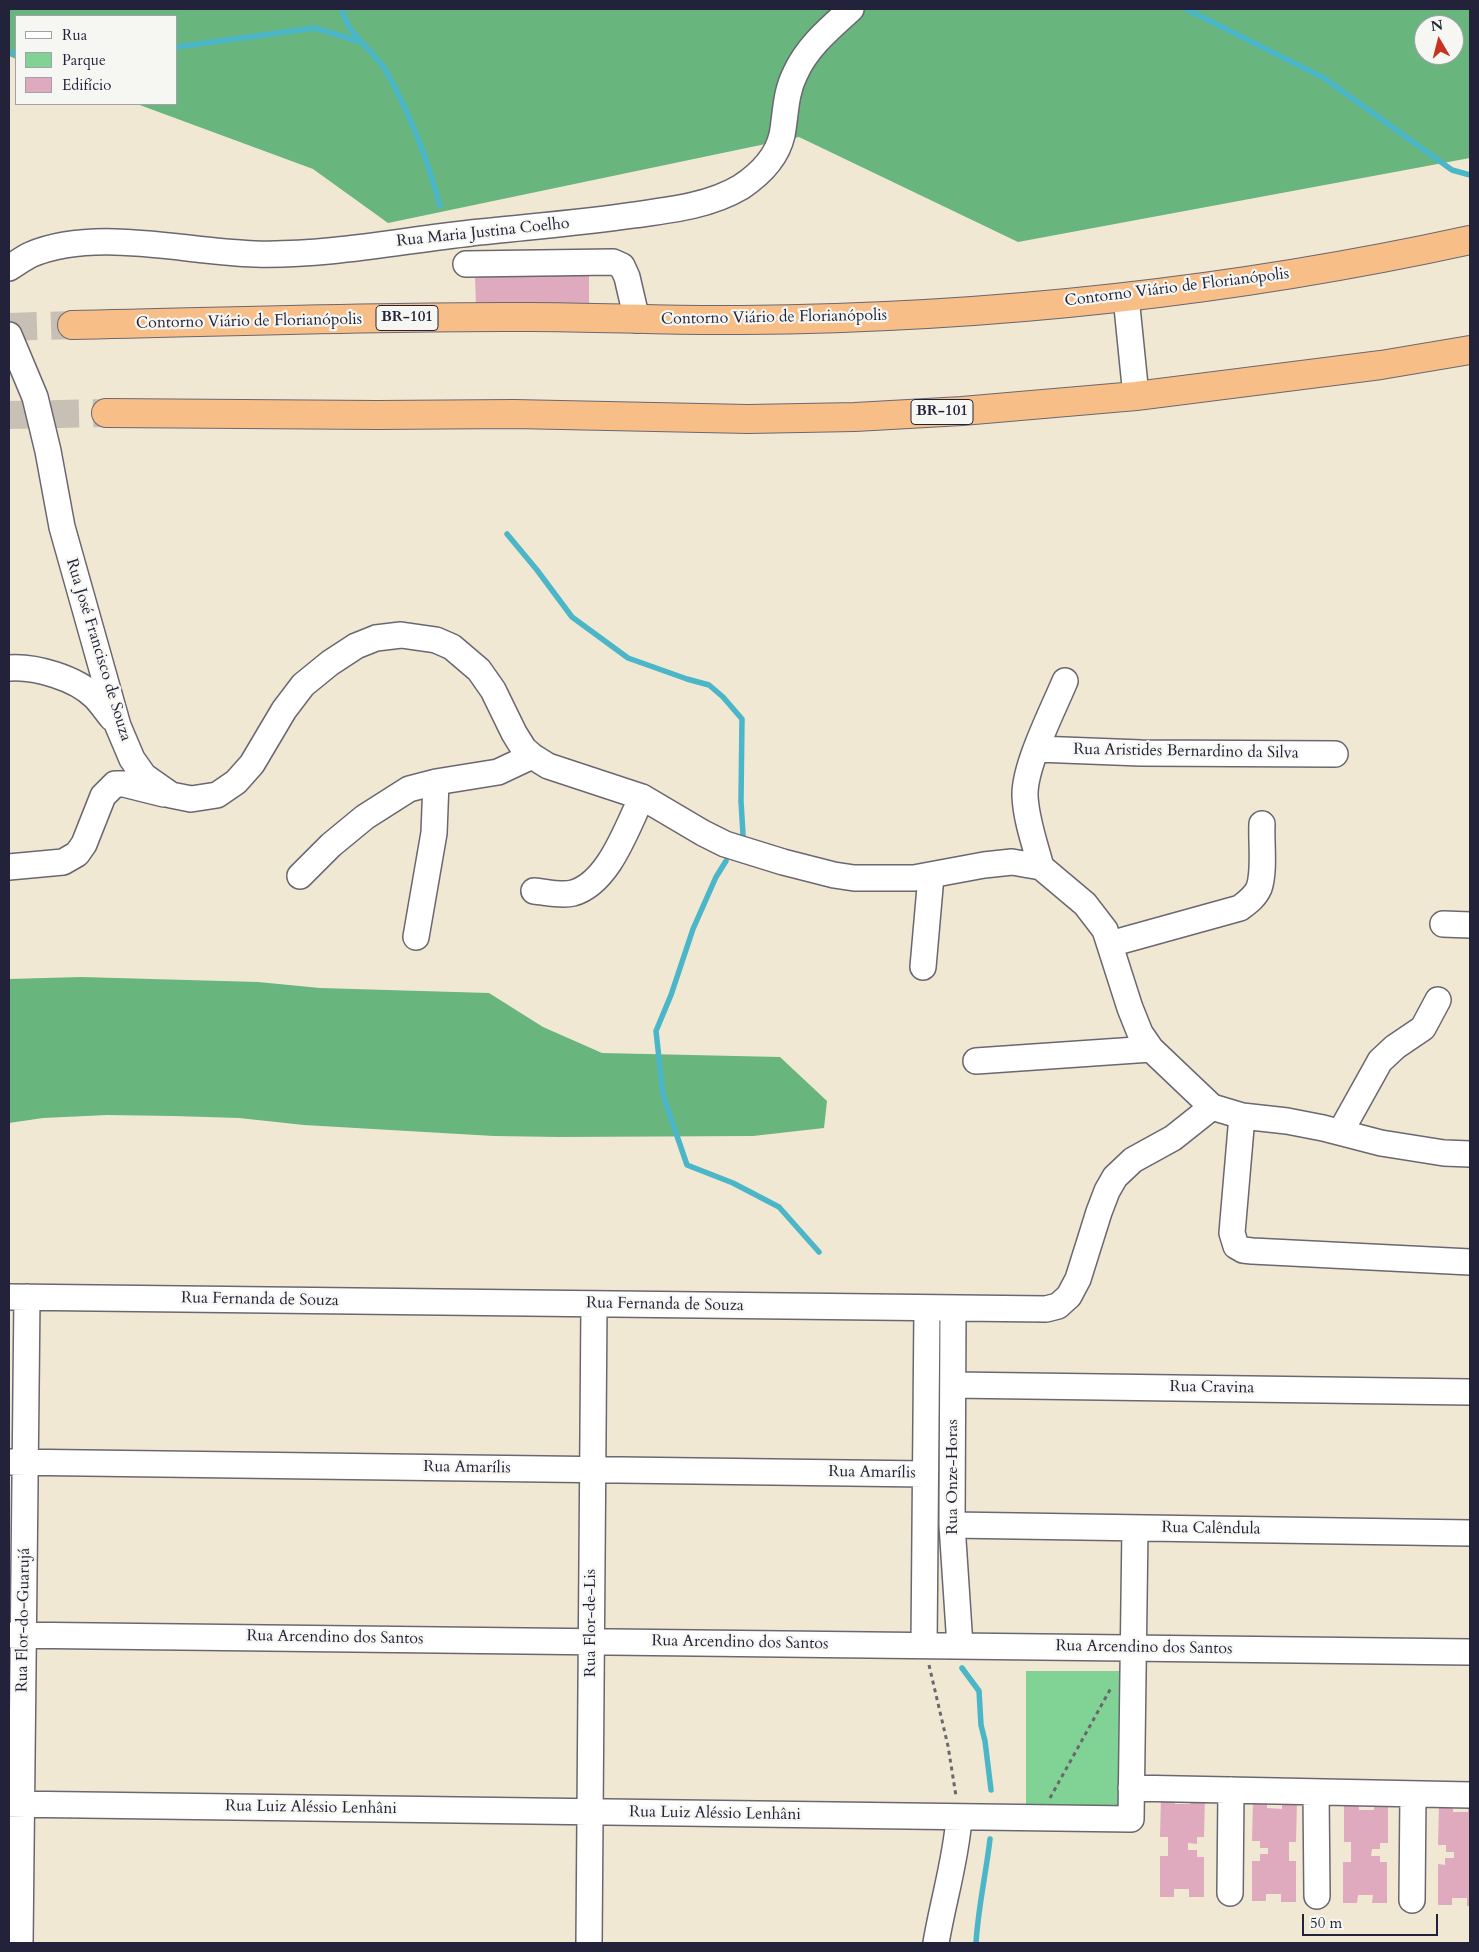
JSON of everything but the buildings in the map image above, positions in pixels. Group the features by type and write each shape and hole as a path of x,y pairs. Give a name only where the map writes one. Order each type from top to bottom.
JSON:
{"highway":[{"name":"Contorno Viário de Florianópolis","path":"72,325 502,317 743,320 955,312 1126,297 1327,267 1470,240"},
{"name":"BR-101","path":"106,414 377,416 514,414 748,420 855,417 962,411 1136,396 1381,365 1470,350"}],"street":[{"name":"Rua Maria Justina Coelho","path":"9,268 29,256 56,247 83,242 111,242 253,254 294,254 470,233 578,223 675,209 713,200 738,188 757,175 771,159 781,138 788,90 805,54 851,9"},
{"path":"466,264 613,262 622,266 627,278 637,320"},
{"path":"1126,297 1136,396"},
{"name":"Rua José Francisco de Souza","path":"10,345 35,396 48,451 62,527 118,726 132,759 144,776 171,795 191,799 217,795 236,782 252,764 284,710 303,685 330,663 356,646 376,638 400,634 436,640 452,647 479,670 494,690 514,733 524,749 532,756 548,766 642,797 725,844 783,862 854,878 914,878 984,864 1012,862 1041,867"},
{"path":"9,668 22,667 38,671 61,677 81,686 94,696 118,726"},
{"path":"1065,681 1027,778 1025,795 1028,818 1041,867 1085,904 1105,930 1130,1008 1140,1033 1151,1049 1212,1108 1242,1116 1287,1121 1340,1131 1381,1143 1420,1150 1470,1154"},
{"name":"Rua Aristides Bernardino da Silva","path":"1037,749 1141,753 1335,754"},
{"path":"300,876 331,845 364,817 409,790 436,782 498,772 532,756"},
{"path":"416,937 434,833 436,782"},
{"path":"9,867 63,862 77,854 84,844 103,796 114,784 124,784 171,795"},
{"path":"534,891 572,893 588,887 598,878 618,847 642,797"},
{"path":"1110,944 1240,908 1252,900 1259,887 1261,873 1262,824"},
{"path":"922,966 931,876"},
{"path":"1443,924 1470,925"},
{"path":"1340,1131 1380,1061 1395,1047 1423,1028 1438,1000"},
{"path":"976,1061 1151,1049"},
{"name":"Rua Fernanda de Souza","path":"18,1297 1046,1309 1058,1306 1069,1296 1078,1279 1099,1212 1115,1177 1133,1160 1173,1138 1212,1108"},
{"path":"1242,1116 1232,1233 1236,1246 1243,1250 1252,1251 1470,1262"},
{"name":"Rua Flor-do-Guarujá","path":"18,1297 15,1804 20,1943"},
{"name":"Rua Flor-de-Lis","path":"589,1943 594,1304"},
{"name":"Rua Onze-Horas","path":"924,1646 926,1308"},
{"name":"Rua Onze-Horas","path":"953,1308 952,1525 960,1646"},
{"name":"Rua Cravina","path":"953,1384 1470,1392"},
{"name":"Rua Amarílis","path":"17,1462 925,1474"},
{"name":"Rua Calêndula","path":"952,1525 1470,1533"},
{"name":"Rua Luiz Aléssio Lenhâni","path":"15,1804 1131,1819 1135,1528"},
{"name":"Rua Arcendino dos Santos","path":"16,1635 1470,1652"},
{"path":"1131,1788 1470,1795"},
{"path":"1230,1893 1231,1790"},
{"path":"1316,1792 1316,1896"},
{"path":"1412,1900 1413,1794"},
{"path":"936,1943 945,1893 956,1849 959,1818"}],"path":[{"path":"924,1646 948,1746 959,1818"},
{"path":"1039,1818 1114,1682"}],"green space":[{"path":"9,9 1470,9 1470,158 1018,242 799,137 388,223 313,169 140,105 178,105 178,15 15,15 15,59 9,56"},
{"path":"81,977 258,982 320,988 489,993 543,1027 602,1053 780,1057 827,1101 824,1128 753,1136 559,1137 494,1136 304,1125 239,1118 174,1116 107,1115 43,1118 9,1123 9,979"},
{"path":"1026,1671 1124,1671 1123,1808 1026,1808"}],"waterway":[{"path":"342,9 349,27 381,63 403,103 424,153 440,206"},
{"path":"1186,9 1324,78 1452,170 1470,175"},
{"path":"178,47 315,28 361,42"},
{"path":"9,52 15,53"},
{"path":"507,534 572,617 628,658 709,685 723,697 742,719 741,801 743,835"},
{"path":"726,861 716,877 693,929 671,995 656,1031 663,1095 687,1165 733,1183 779,1207 819,1252"},
{"path":"962,1668 979,1691 981,1725 985,1741 991,1790"},
{"path":"976,1943 990,1839"}],"tunnel":[{"path":"9,327 72,325"},
{"path":"9,415 106,413"}]}
